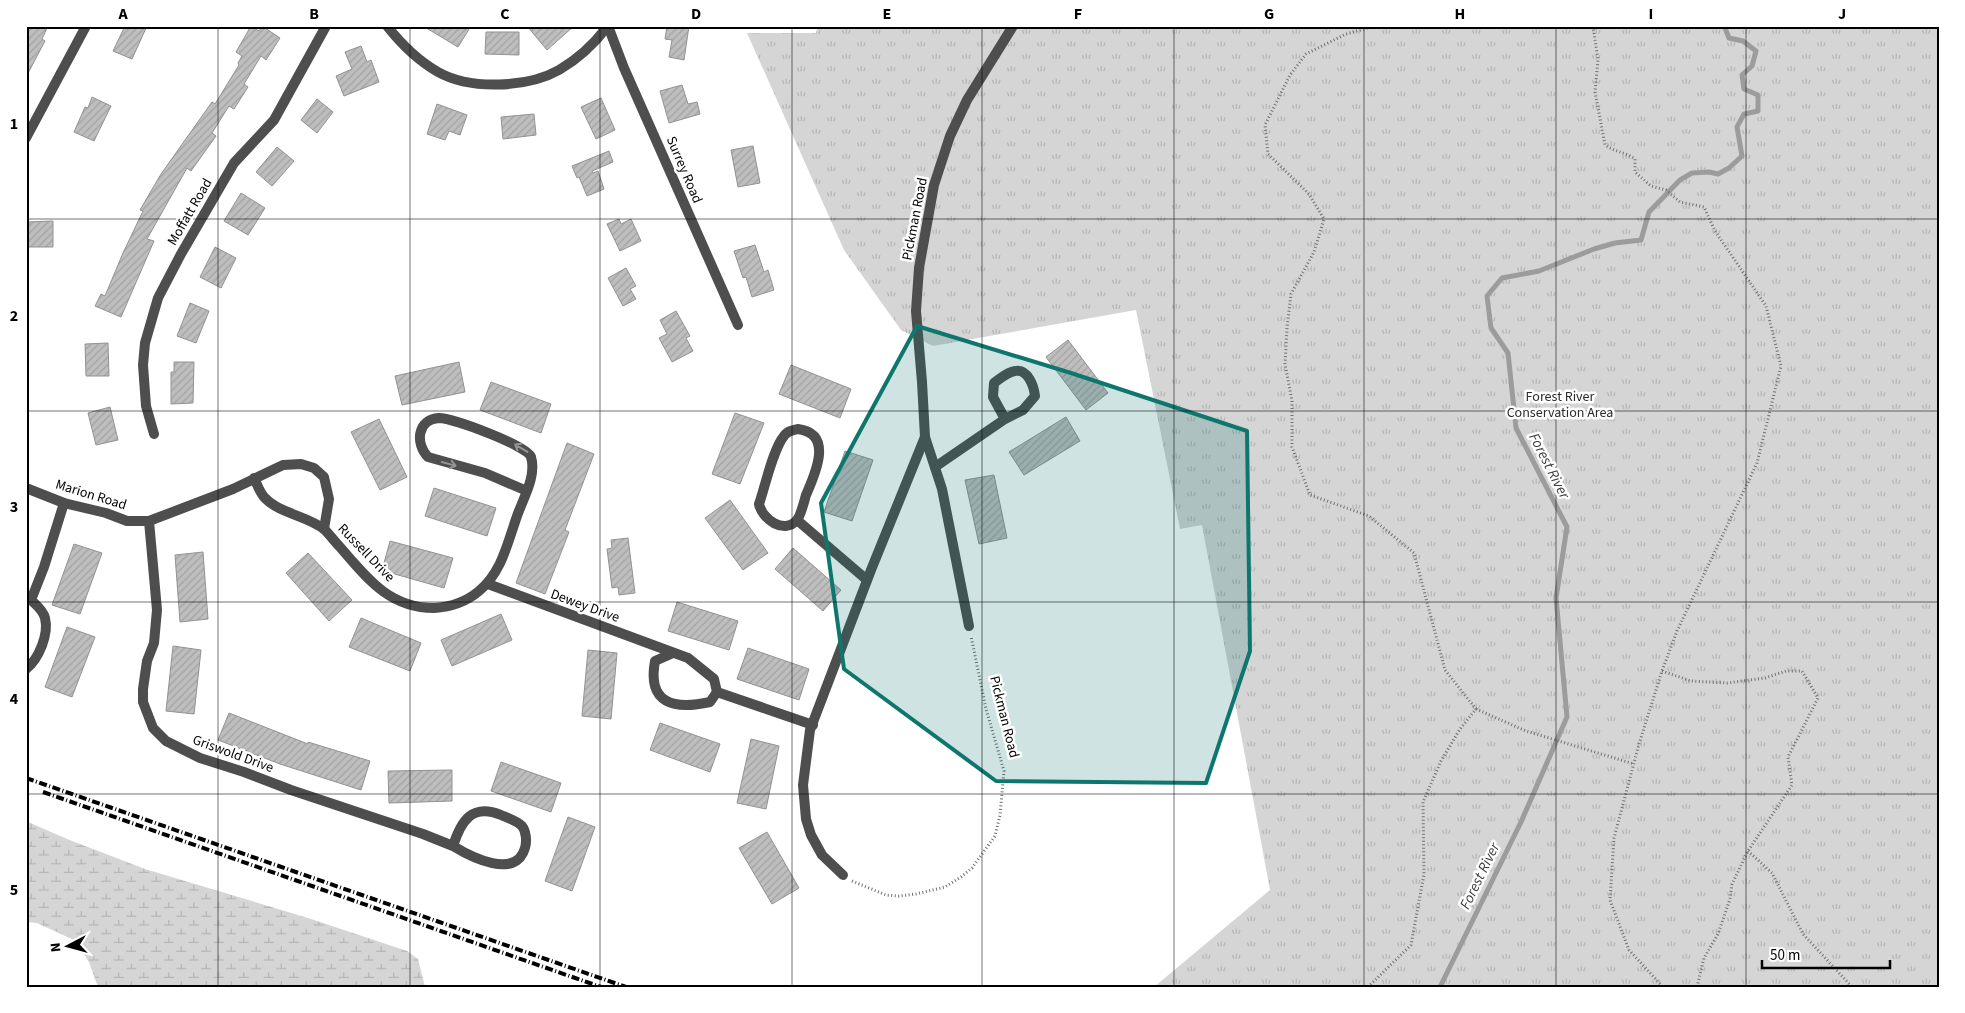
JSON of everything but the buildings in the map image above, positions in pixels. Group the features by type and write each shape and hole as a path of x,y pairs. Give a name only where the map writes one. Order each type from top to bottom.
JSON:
{"street":[{"path":"26,138 86,26"},
{"name":"Moffatt Road","path":"154,434 146,406 143,365 145,343 158,298 234,162 274,120 326,26"},
{"path":"387,26 417,59 439,73 461,81 499,84 532,79 558,70 584,52 608,27"},
{"name":"Pickman Road","path":"968,626 942,489 924,436 916,311 919,268 934,185 950,136 967,100 1014,26"},
{"name":"Surrey Road","path":"608,27 685,208 738,325"},
{"path":"935,467 1005,419 1023,410 1034,396 1034,387 1031,381 1019,371 1015,371 994,384 993,397 1005,419"},
{"name":"Russell Drive","path":"254,478 265,498 280,508 324,529 378,588 391,598 408,605 423,608 442,608 460,603 488,584 499,567 532,474 531,456 519,445 481,430 439,418 428,422 420,432 419,441 422,451 428,457 485,473 526,490"},
{"path":"798,429 812,434 817,439 819,453 815,473 797,520 787,526 781,526 766,517 760,510 759,504 776,452 784,435 798,429"},
{"name":"Pickman Road","path":"843,874 822,855 811,835 806,819 803,784 810,730 924,436"},
{"name":"Russell Drive","path":"149,521 202,502 283,465 301,464 314,468 324,477 329,498 324,529"},
{"name":"Marion Road","path":"26,488 64,503 106,513 127,521 149,521"},
{"path":"26,669 34,661 46,631 43,613 28,600 44,568 64,503"},
{"path":"797,520 867,580"},
{"name":"Griswold Drive","path":"149,521 157,610 154,642 145,668 143,702 153,728 166,741 200,758 423,834 453,846 467,855 485,861 501,865 512,864 521,856 525,847 526,836 522,826 511,819 495,812 482,811 467,817 458,831 453,846"},
{"name":"Dewey Drive","path":"488,584 688,658 714,679 717,692"},
{"path":"673,653 655,661 652,675 655,690 666,701 681,706 696,705 710,702 717,692 813,725"}],"path":[{"path":"1375,26 1346,34 1306,54 1290,75 1265,125 1268,154 1309,194 1324,219 1314,252 1291,294 1285,364 1292,401 1292,447 1310,495 1368,516 1414,553 1445,670 1476,709 1526,731 1634,764"},
{"path":"1593,26 1598,60 1595,92 1605,145 1613,151 1627,153 1635,159 1635,172 1651,186 1666,190 1680,202 1704,207 1715,230 1766,306 1781,366 1757,463 1676,631 1634,764 1614,838 1610,900 1629,950 1663,987"},
{"name":"Pickman Road","path":"843,874 858,885 886,895 899,896 929,891 945,887 972,868 996,836 1004,771 986,709 968,626"},
{"path":"1662,671 1692,681 1727,682 1765,678 1786,671 1802,671 1818,698 1788,757 1792,785 1748,851 1732,884 1730,899 1718,934 1704,958 1698,987"},
{"path":"1368,987 1411,946 1424,874 1423,802 1441,761 1460,729 1476,709"},
{"path":"1748,851 1772,873 1803,934 1852,987"}],"highlighted area":[{"path":"917,326 1071,373 1247,431 1250,651 1206,783 996,781 844,669 821,503"}],"green space":[{"name":"Forest River Conservation Area","path":"818,26 1939,26 1939,987 1154,987 1270,890 1202,525 1180,529 1136,310 933,346 901,330 844,250 747,33 816,33"},
{"path":"26,821 145,869 308,918 407,951 418,959 425,987 98,987 89,962 76,941 37,923 26,922"}],"waterway":[{"name":"Forest River","path":"1440,987 1521,822 1567,717 1556,598 1567,527 1516,428 1508,353 1491,328 1487,296 1502,278 1539,271 1594,249 1615,243 1641,240 1649,212 1680,180 1692,173 1709,172 1718,174 1729,168 1742,156 1737,127 1744,114 1758,111 1758,95 1744,89 1742,75 1752,66 1756,51 1743,41 1729,38 1725,28 1727,26"}],"railway":[{"path":"26,778 626,987"},
{"path":"43,792 601,987"}]}
